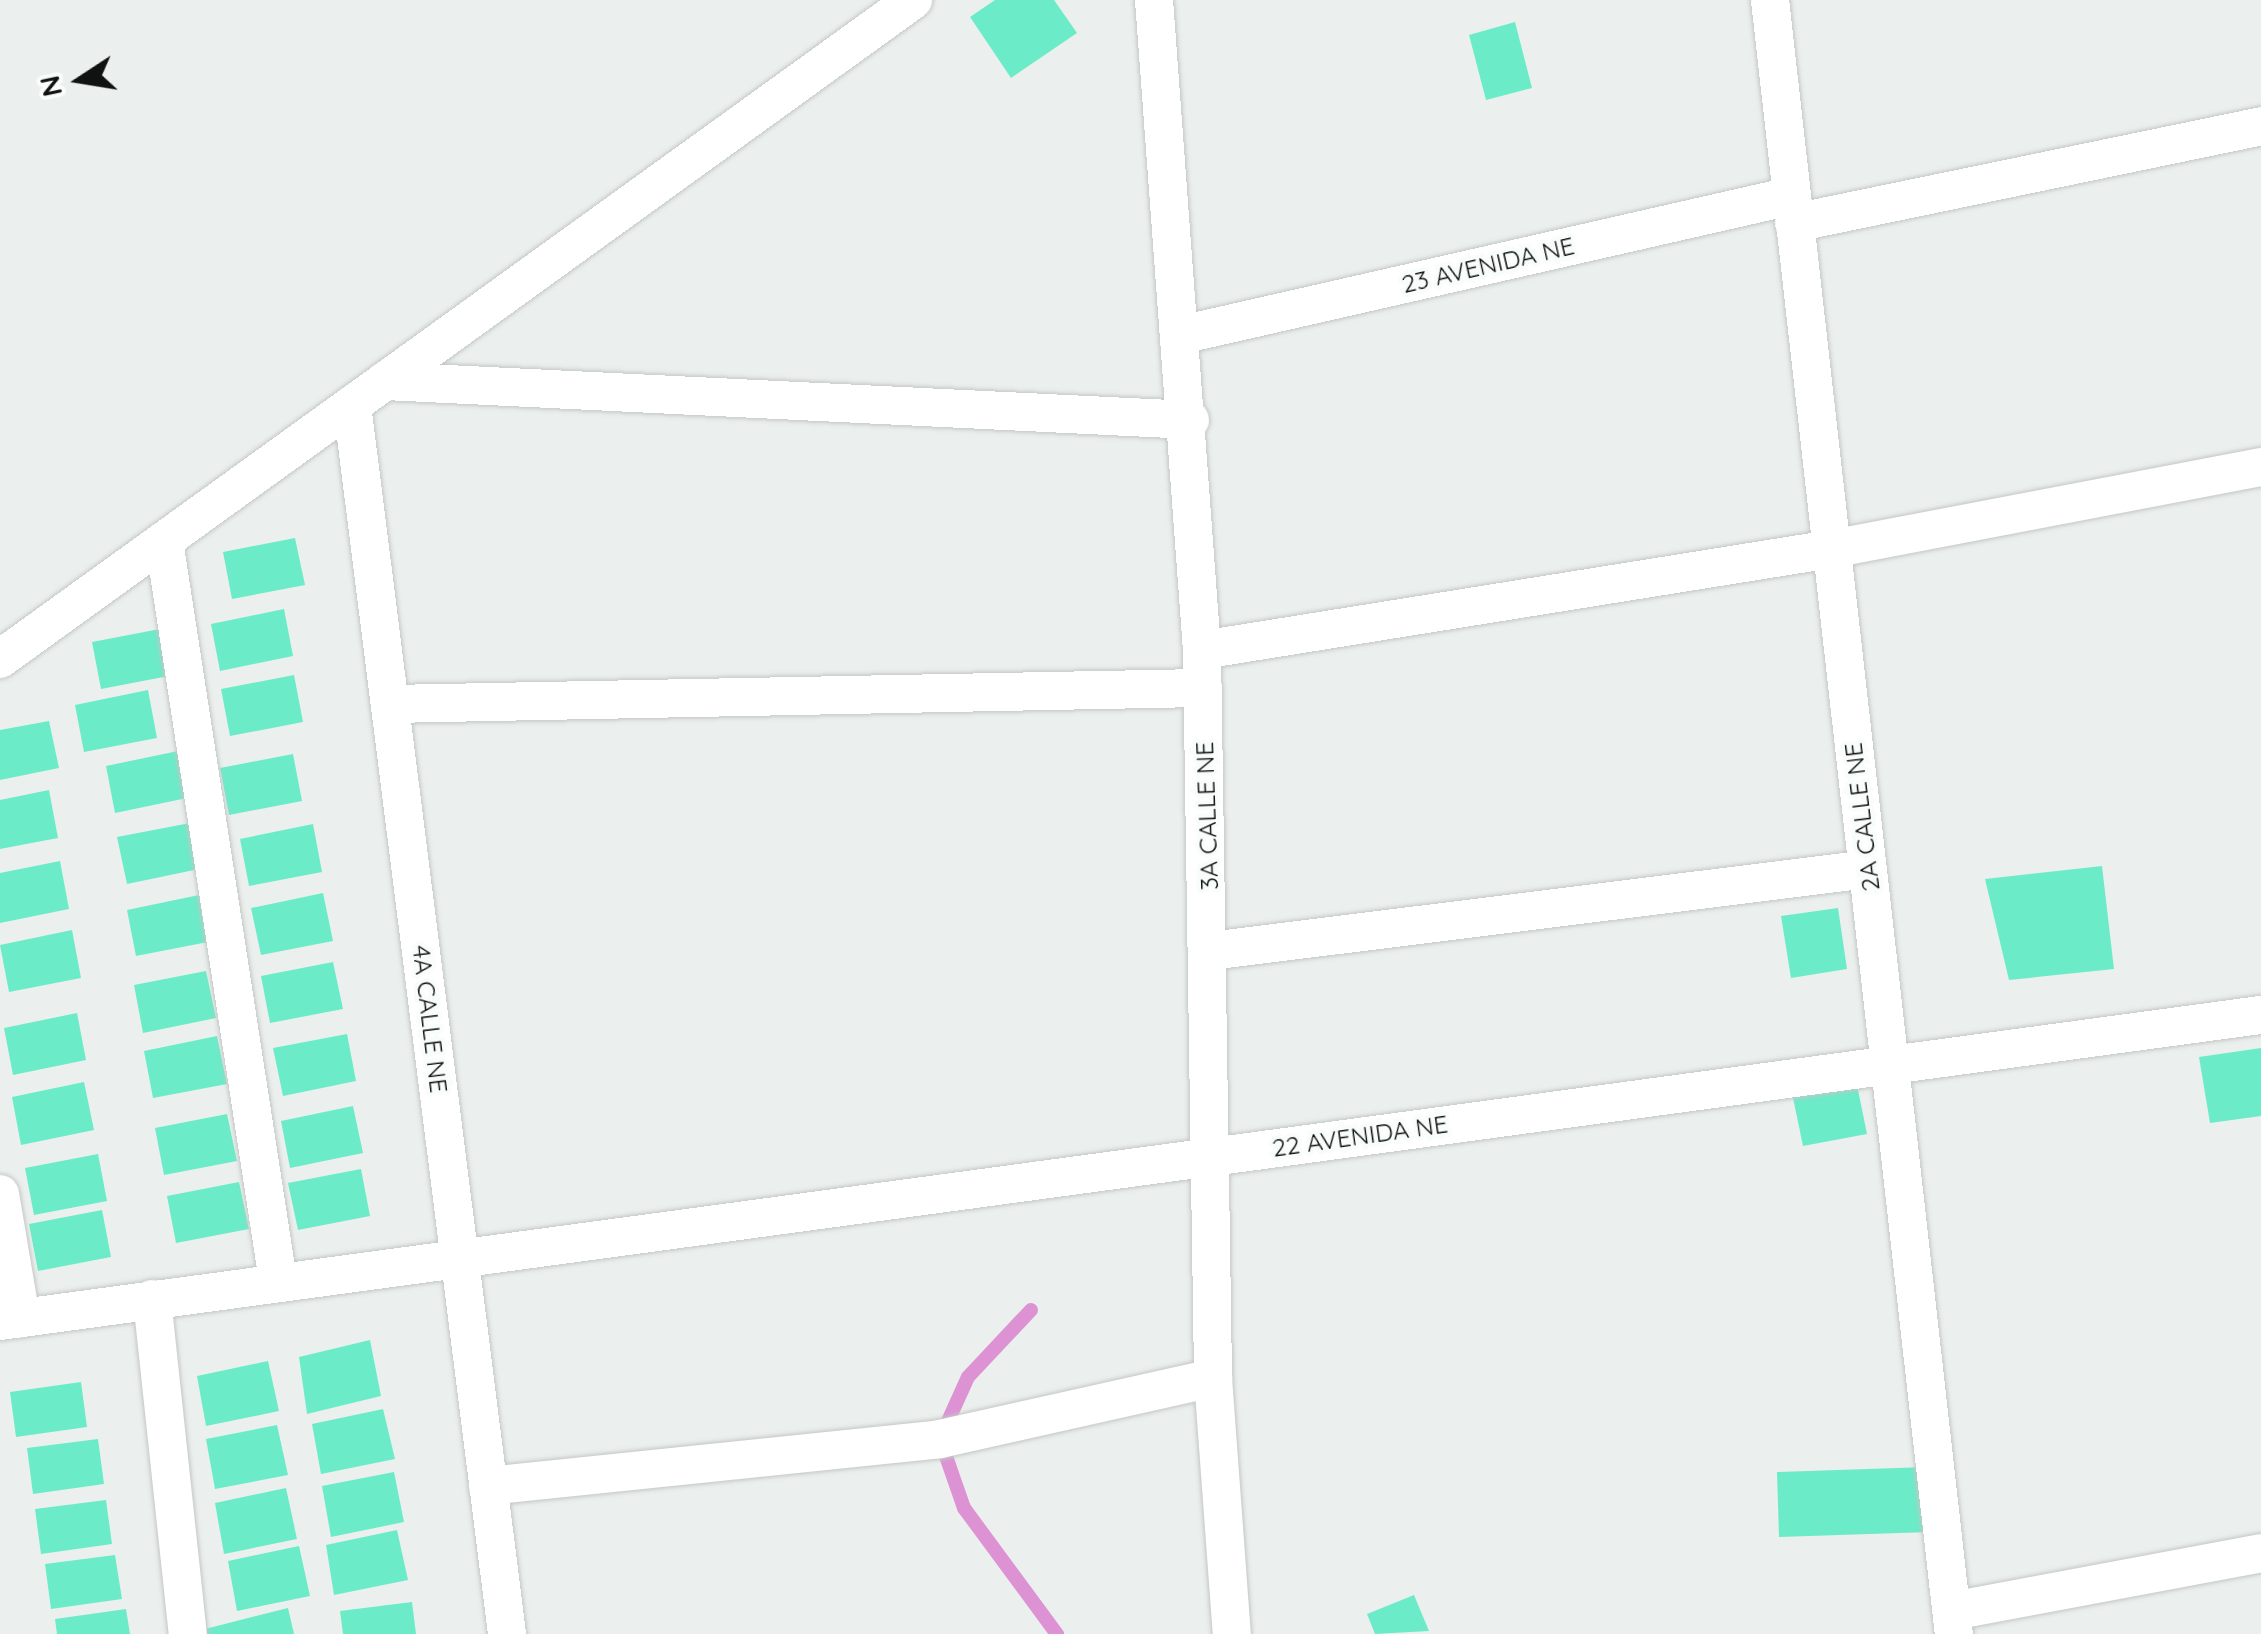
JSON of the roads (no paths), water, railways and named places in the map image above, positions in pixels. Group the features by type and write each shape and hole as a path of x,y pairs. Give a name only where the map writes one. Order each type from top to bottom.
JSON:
{"street":[{"path":"0,659 913,0"},
{"name":"3A CALLE NE","path":"1154,0 1186,334 1202,650 1210,951 1214,1378 1232,1634"},
{"name":"2A CALLE NE","path":"1770,0 1953,1622"},
{"name":"23 AVENIDA NE","path":"1186,334 1792,209 2261,126"},
{"path":"385,381 1190,420"},
{"name":"4A CALLE NE","path":"352,405 507,1634"},
{"path":"1202,650 1831,549 2261,467"},
{"path":"164,541 278,1282"},
{"path":"390,704 1203,688"},
{"path":"1210,951 1868,869"},
{"name":"22 AVENIDA NE","path":"10,1319 2261,1015"},
{"path":"0,1194 10,1319"},
{"path":"152,1299 188,1634"},
{"path":"488,1486 940,1439 1214,1378"},
{"path":"1953,1622 2261,1553"}],"waterway":[{"path":"1031,1310 968,1377 940,1439 964,1508 1057,1634"}]}
